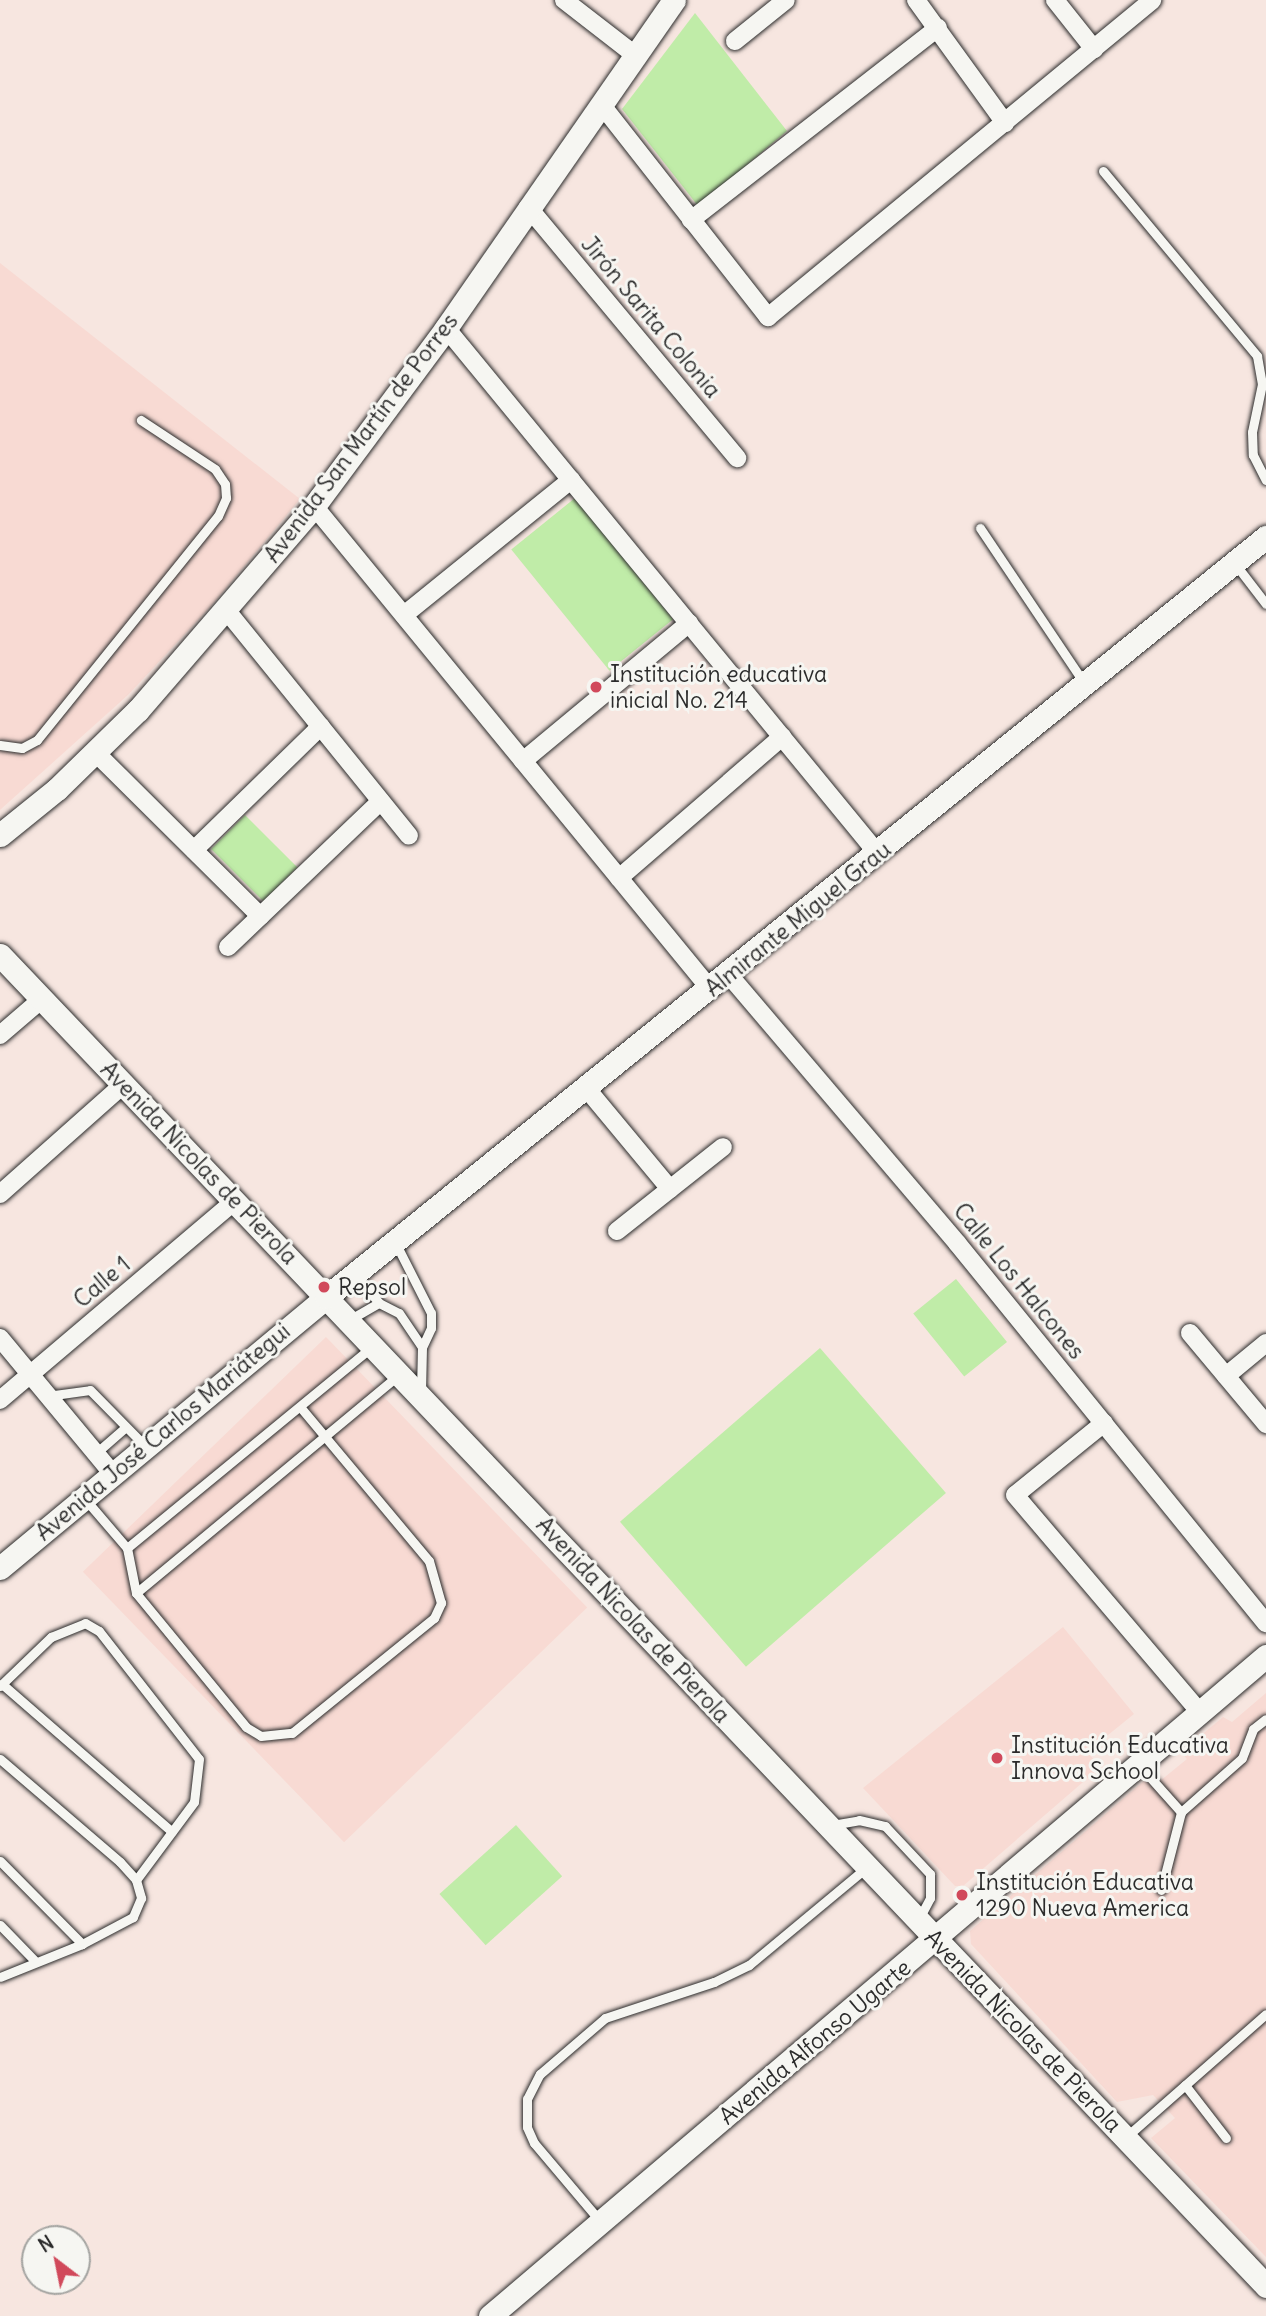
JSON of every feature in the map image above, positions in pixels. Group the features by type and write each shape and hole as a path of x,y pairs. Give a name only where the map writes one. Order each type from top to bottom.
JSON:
{"street":[{"path":"564,0 635,55"},
{"name":"Avenida San Martín de Porres","path":"0,835 95,752 228,611 314,506 446,328 674,0"},
{"path":"735,41 786,0"},
{"path":"916,0 1005,123"},
{"path":"1055,0 1094,49"},
{"path":"601,104 768,317 1152,0"},
{"path":"691,219 937,28"},
{"name":"Jirón Sarita Colonia","path":"528,207 737,458"},
{"path":"446,328 878,854"},
{"path":"404,615 571,480"},
{"path":"314,506 711,990"},
{"name":"Almirante Miguel Grau","path":"327,1297 711,990 1266,537"},
{"path":"228,611 408,836"},
{"path":"523,761 689,623"},
{"path":"194,850 321,726"},
{"path":"620,878 782,737"},
{"path":"95,752 260,916"},
{"path":"228,947 381,801"},
{"name":"Avenida Nicolas de Pierola","path":"0,955 1266,2286"},
{"name":"Calle Los Halcones","path":"729,975 1104,1423 1266,1623"},
{"path":"0,1035 42,999"},
{"path":"0,1194 124,1084"},
{"path":"587,1088 670,1189"},
{"path":"617,1231 723,1147"},
{"name":"Calle 1","path":"0,1400 235,1200"},
{"name":"Avenida José Carlos Mariátegui","path":"0,1568 327,1297"},
{"path":"1190,1333 1266,1424"},
{"path":"0,1338 113,1474"},
{"path":"1226,1376 1266,1343"},
{"path":"1104,1423 1015,1495 1200,1712"},
{"name":"Avenida Alfonso Ugarte","path":"490,2316 936,1940 1266,1656"}],"lane":[{"path":"1102,171 1257,356 1262,384 1252,432 1253,455 1266,481"},
{"path":"0,746 22,748 37,740 222,507 225,484 215,469 141,420"},
{"path":"980,528 1085,685"},
{"path":"1235,563 1266,604"},
{"path":"395,1242 430,1313 431,1328 422,1347 421,1396"},
{"path":"354,1275 379,1303 399,1313 422,1347"},
{"path":"349,1321 379,1303"},
{"path":"127,1548 301,1408 373,1346"},
{"path":"136,1592 400,1374"},
{"path":"47,1395 90,1390 124,1429 145,1447"},
{"path":"84,1498 127,1548 136,1592 246,1727 261,1736 275,1737 305,1726 435,1618 441,1603 429,1561 301,1408"},
{"path":"96,1453 124,1429"},
{"path":"136,1880 172,1832 194,1802 199,1759 99,1632 85,1623 66,1628 1,1685 172,1832"},
{"path":"1161,1891 1181,1812 1241,1758 1254,1730 1266,1719"},
{"path":"0,1759 120,1861 136,1880 141,1898 134,1917 82,1944 34,1960 0,1977"},
{"path":"1139,1765 1181,1812"},
{"path":"828,1826 859,1820 885,1826 930,1874 930,1898 918,1920"},
{"path":"0,1861 82,1944"},
{"path":"601,2222 534,2143 527,2127 527,2099 540,2074 606,2018 714,1982 749,1965 867,1867"},
{"path":"0,1926 34,1960"},
{"path":"1125,2138 1266,2014"},
{"path":"1185,2085 1226,2138"}],"shaded area":[{"path":"0,263 300,499 213,604 128,695 0,810"},
{"path":"326,1337 587,1607 344,1842 83,1572"},
{"name":"Institución Educativa Innova School","path":"1063,1627 1134,1714 1087,1752 1098,1764 1097,1770 963,1886 955,1886 863,1788"},
{"path":"1266,1693 1266,2257 1151,2138 1175,2118 1153,2095 1117,2102 971,1944 970,1931 1146,1779 1160,1781 1187,1759 1181,1752 1223,1717 1232,1722"}],"green space":[{"path":"695,13 787,131 698,206 622,109"},
{"path":"575,498 673,619 609,671 511,550"},
{"path":"245,815 297,867 263,901 211,849"},
{"path":"956,1279 1007,1342 964,1377 913,1314"},
{"path":"820,1348 946,1493 746,1667 620,1522"},
{"path":"516,1825 562,1876 486,1945 439,1894"}],"place":[{"name":"Institución educativa inicial No. 214","path":"596,687"},
{"name":"Repsol","path":"324,1287"},
{"name":"Institución Educativa Innova School","path":"997,1758"},
{"name":"Institución Educativa 1290 Nueva America","path":"962,1895"}]}
